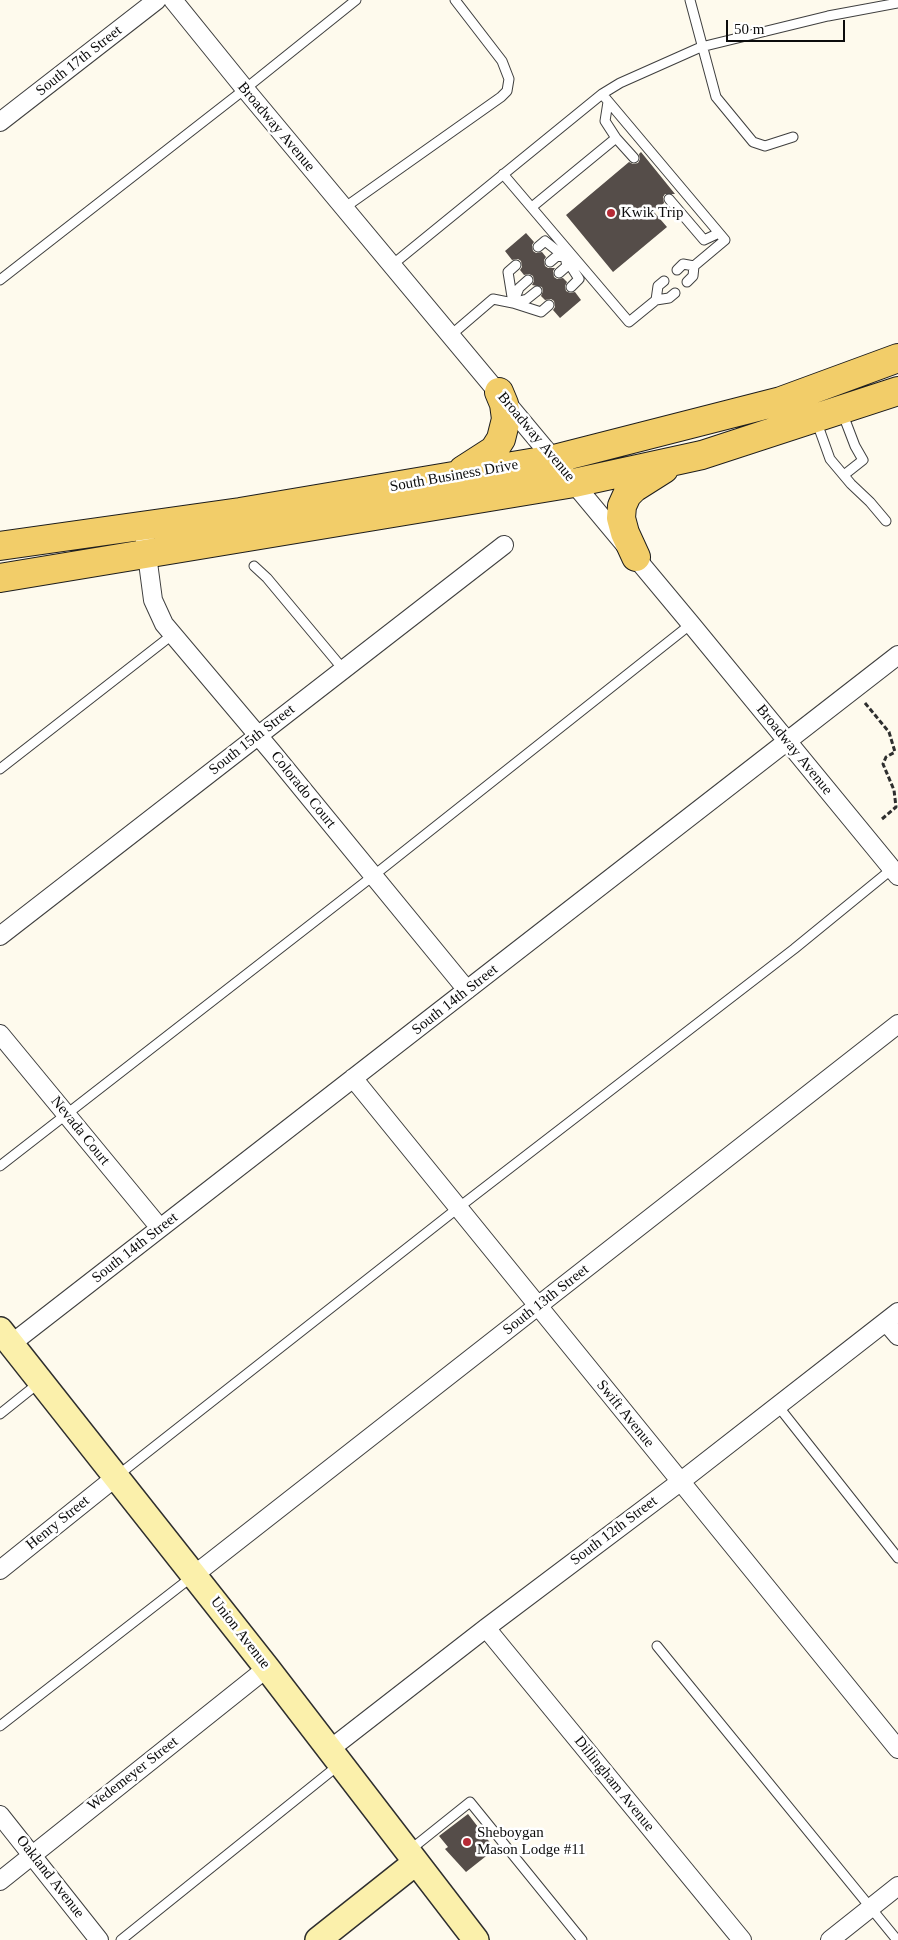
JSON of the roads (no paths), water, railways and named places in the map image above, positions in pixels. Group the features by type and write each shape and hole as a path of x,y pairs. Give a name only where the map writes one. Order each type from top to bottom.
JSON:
{"main road":[{"name":"South Business Drive","path":"0,546 240,512 554,459 781,401 898,358"},
{"name":"South Business Drive","path":"5,581 147,555 574,483 702,455 898,391"},
{"path":"452,476 484,458 494,450 501,439 506,419 504,404 499,392"},
{"path":"636,557 621,518 622,506 627,495 649,477 682,459"}],"street":[{"name":"South 17th Street","path":"0,122 157,0"},
{"name":"Broadway Avenue","path":"173,0 245,89 636,557 895,873"},
{"name":"Colorado Court","path":"142,526 155,608 162,622 258,735 467,990"},
{"name":"South 15th Street","path":"0,936 504,545"},
{"name":"South 14th Street","path":"6,1337 160,1228 898,655"},
{"name":"South 13th Street","path":"194,1575 898,1024"},
{"name":"Nevada Court","path":"0,1034 160,1228"},
{"name":"Swift Avenue","path":"354,1078 898,1749"},
{"name":"South 12th Street","path":"335,1757 486,1628 680,1482 892,1317"},
{"path":"892,1317 898,1336"},
{"name":"Union Avenue","path":"6,1337 267,1668 476,1940"},
{"name":"Henry Street","path":"0,1570 116,1477"},
{"name":"Dillingham Avenue","path":"486,1628 742,1940"},
{"name":"Wedemeyer Street","path":"0,1881 267,1668"},
{"name":"Oakland Avenue","path":"0,1815 99,1940"},
{"path":"318,1940 411,1857"},
{"path":"830,1940 898,1886"}],"lane":[{"path":"0,280 356,0"},
{"path":"344,208 507,91 510,79 502,61 455,0"},
{"path":"690,0 701,48 716,97 753,142 766,146 792,138"},
{"path":"392,265 602,94 620,83 701,48 828,16 898,3"},
{"path":"602,94 725,240 694,266 693,276 687,282"},
{"path":"608,102 606,121 616,138 634,158"},
{"path":"532,207 616,138"},
{"path":"503,174 532,207 568,255 629,322 656,300 669,298 675,293"},
{"path":"669,199 704,240 719,233"},
{"path":"538,247 545,241 568,255 579,279 570,287"},
{"path":"550,262 557,256 568,255"},
{"path":"559,273 567,266 568,255"},
{"path":"677,270 683,264 694,266"},
{"path":"513,303 508,272 516,265"},
{"path":"513,303 519,288 528,280"},
{"path":"656,300 658,286 664,281"},
{"path":"513,303 527,299 538,291"},
{"path":"451,335 493,299 541,312 549,305"},
{"path":"841,409 855,446 863,460 844,475"},
{"path":"815,418 826,453 886,521"},
{"path":"254,566 267,578 343,669"},
{"path":"0,1166 373,876 691,624"},
{"path":"0,768 172,635"},
{"path":"116,1477 458,1208 895,873"},
{"path":"0,1414 41,1382"},
{"path":"778,1406 898,1558"},
{"path":"0,1726 194,1575"},
{"path":"657,1646 897,1940"},
{"path":"121,1940 335,1757"},
{"path":"411,1857 470,1802 582,1940"}],"place":[{"name":"Kwik Trip","path":"611,213"},
{"name":"Sheboygan Mason Lodge #11","path":"467,1842"}]}
